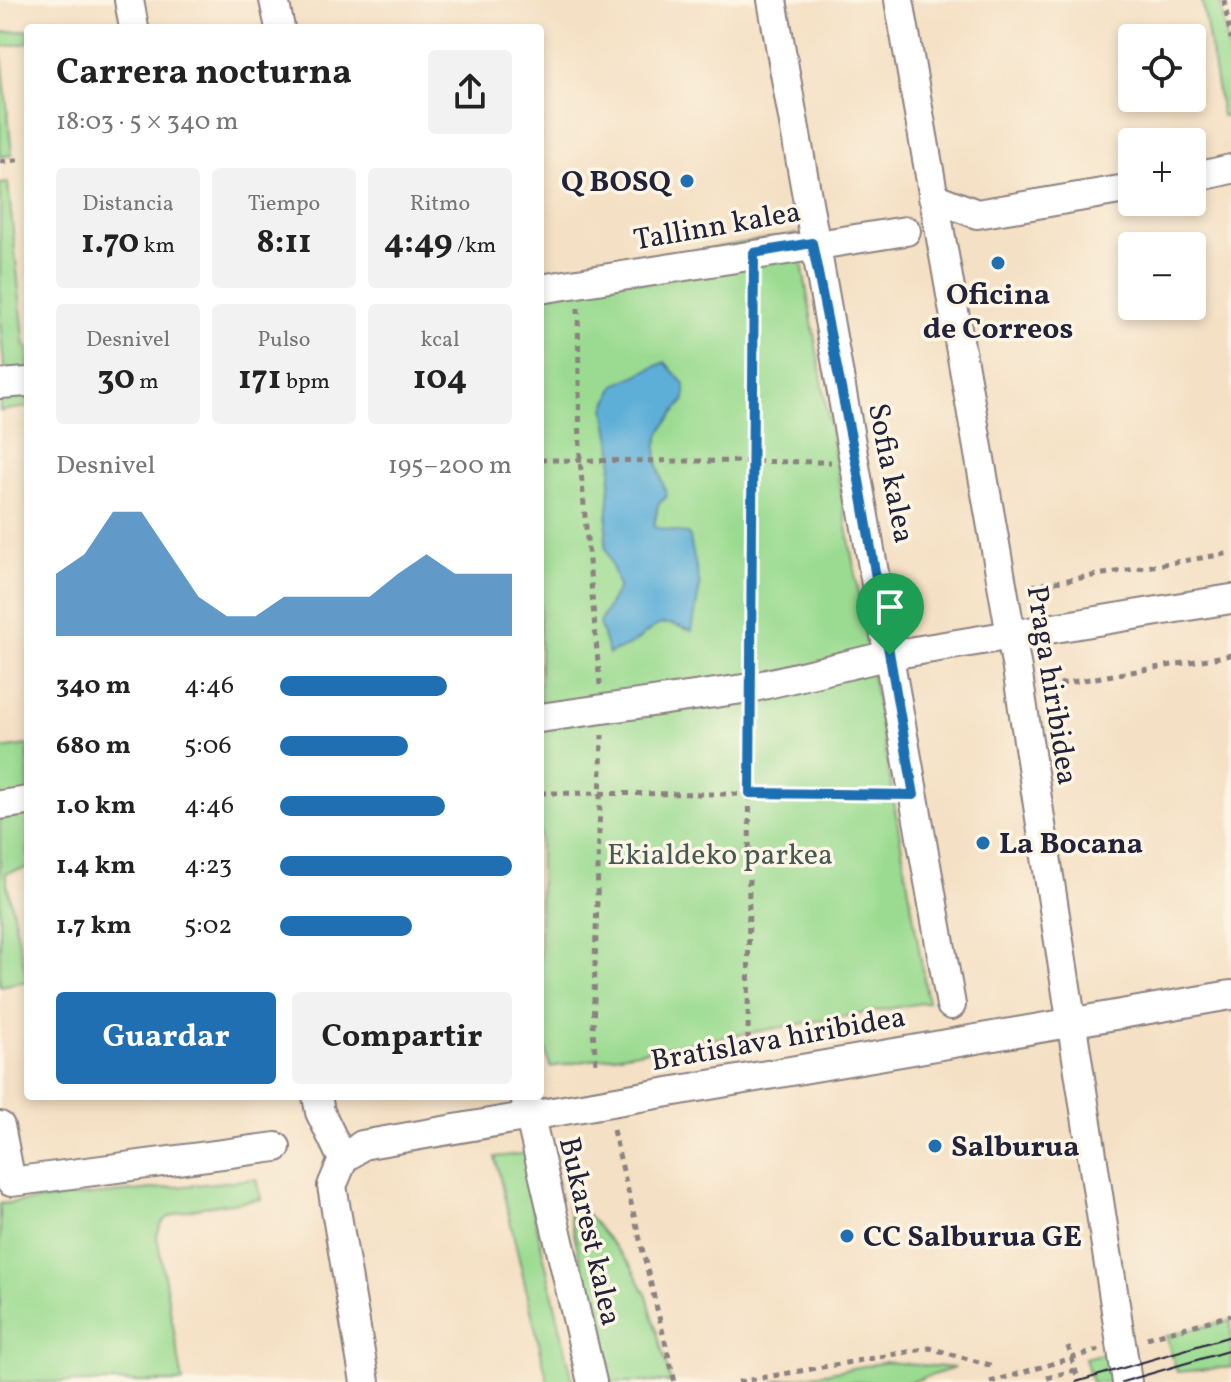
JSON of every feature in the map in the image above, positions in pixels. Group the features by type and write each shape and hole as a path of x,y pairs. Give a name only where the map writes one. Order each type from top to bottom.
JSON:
{"street":[{"path":"129,0 133,24"},
{"path":"274,0 279,24"},
{"name":"Sofia kalea","path":"772,0 812,243 856,463 951,1005"},
{"name":"Praga hiribidea","path":"899,0 1011,635 1074,1021 1127,1382"},
{"path":"1206,175 1231,169"},
{"path":"933,197 977,214 1118,190"},
{"name":"Tallinn kalea","path":"544,288 812,243 906,231"},
{"path":"0,384 24,382"},
{"path":"544,717 750,688 890,655 1231,599"},
{"path":"0,805 24,802"},
{"name":"Bratislava hiribidea","path":"343,1160 353,1150 376,1142 527,1106 1231,995"},
{"path":"318,1100 320,1112 343,1160 332,1186 365,1382"},
{"name":"Bukarest kalea","path":"527,1106 592,1382"},
{"path":"0,1126 11,1182 276,1147"}],"path":[{"path":"1224,0 1231,39"},
{"path":"0,162 23,159"},
{"path":"748,1041 754,253"},
{"path":"577,283 580,460 602,709 593,1031 596,1063"},
{"path":"544,460 856,463"},
{"path":"1031,586 1231,553"},
{"path":"1048,686 1231,655"},
{"path":"544,793 914,795"},
{"path":"613,1130 675,1382"},
{"path":"1068,1346 1079,1382"},
{"path":"738,1382 930,1348 996,1367"},
{"path":"1047,1378 1075,1370"}],"green space":[{"path":"1202,0 1220,0 1231,64 1231,115 1222,116"},
{"path":"24,30 24,44 1,47 12,155 0,157 0,33"},
{"path":"8,183 24,337 24,378 5,377 0,323 0,184"},
{"name":"Ekialdeko parkea","path":"797,234 928,1002 550,1067 544,1041 544,276"},
{"path":"24,386 24,408 0,411 0,389"},
{"path":"24,746 24,795 0,799 0,749"},
{"path":"24,815 24,869 5,873 24,966 24,982 0,986 0,819"},
{"path":"528,1153 532,1174 527,1184 573,1382 548,1382 495,1157"},
{"path":"256,1179 261,1199 185,1211 166,1219 159,1229 157,1236 183,1382 0,1382 0,1204"},
{"path":"577,1203 630,1264 647,1296 671,1382 610,1382 567,1205"},
{"path":"1231,1320 1231,1367 1177,1372 1166,1336"},
{"path":"1116,1350 1120,1382 1092,1382 1085,1358"},
{"path":"887,1362 955,1368 910,1382 773,1382"}],"water":[{"path":"665,362 685,385 685,400 665,425 657,445 658,466 667,496 658,505 654,527 689,534 700,586 692,631 669,624 658,625 633,644 609,654 599,623 619,587 605,545 613,451 605,409 615,385"}],"tram line":[{"path":"1076,1382 1231,1336"},
{"path":"1122,1382 1231,1350"}],"place":[{"name":"Q BOSQ","path":"687,181"},
{"name":"Oficina de Correos","path":"998,263"},
{"name":"La Bocana","path":"983,843"},
{"name":"Salburua","path":"935,1146"},
{"name":"CC Salburua GE","path":"847,1236"}],"route":[{"path":"812,243 890,655 914,795 750,793 754,253 812,243"}]}
